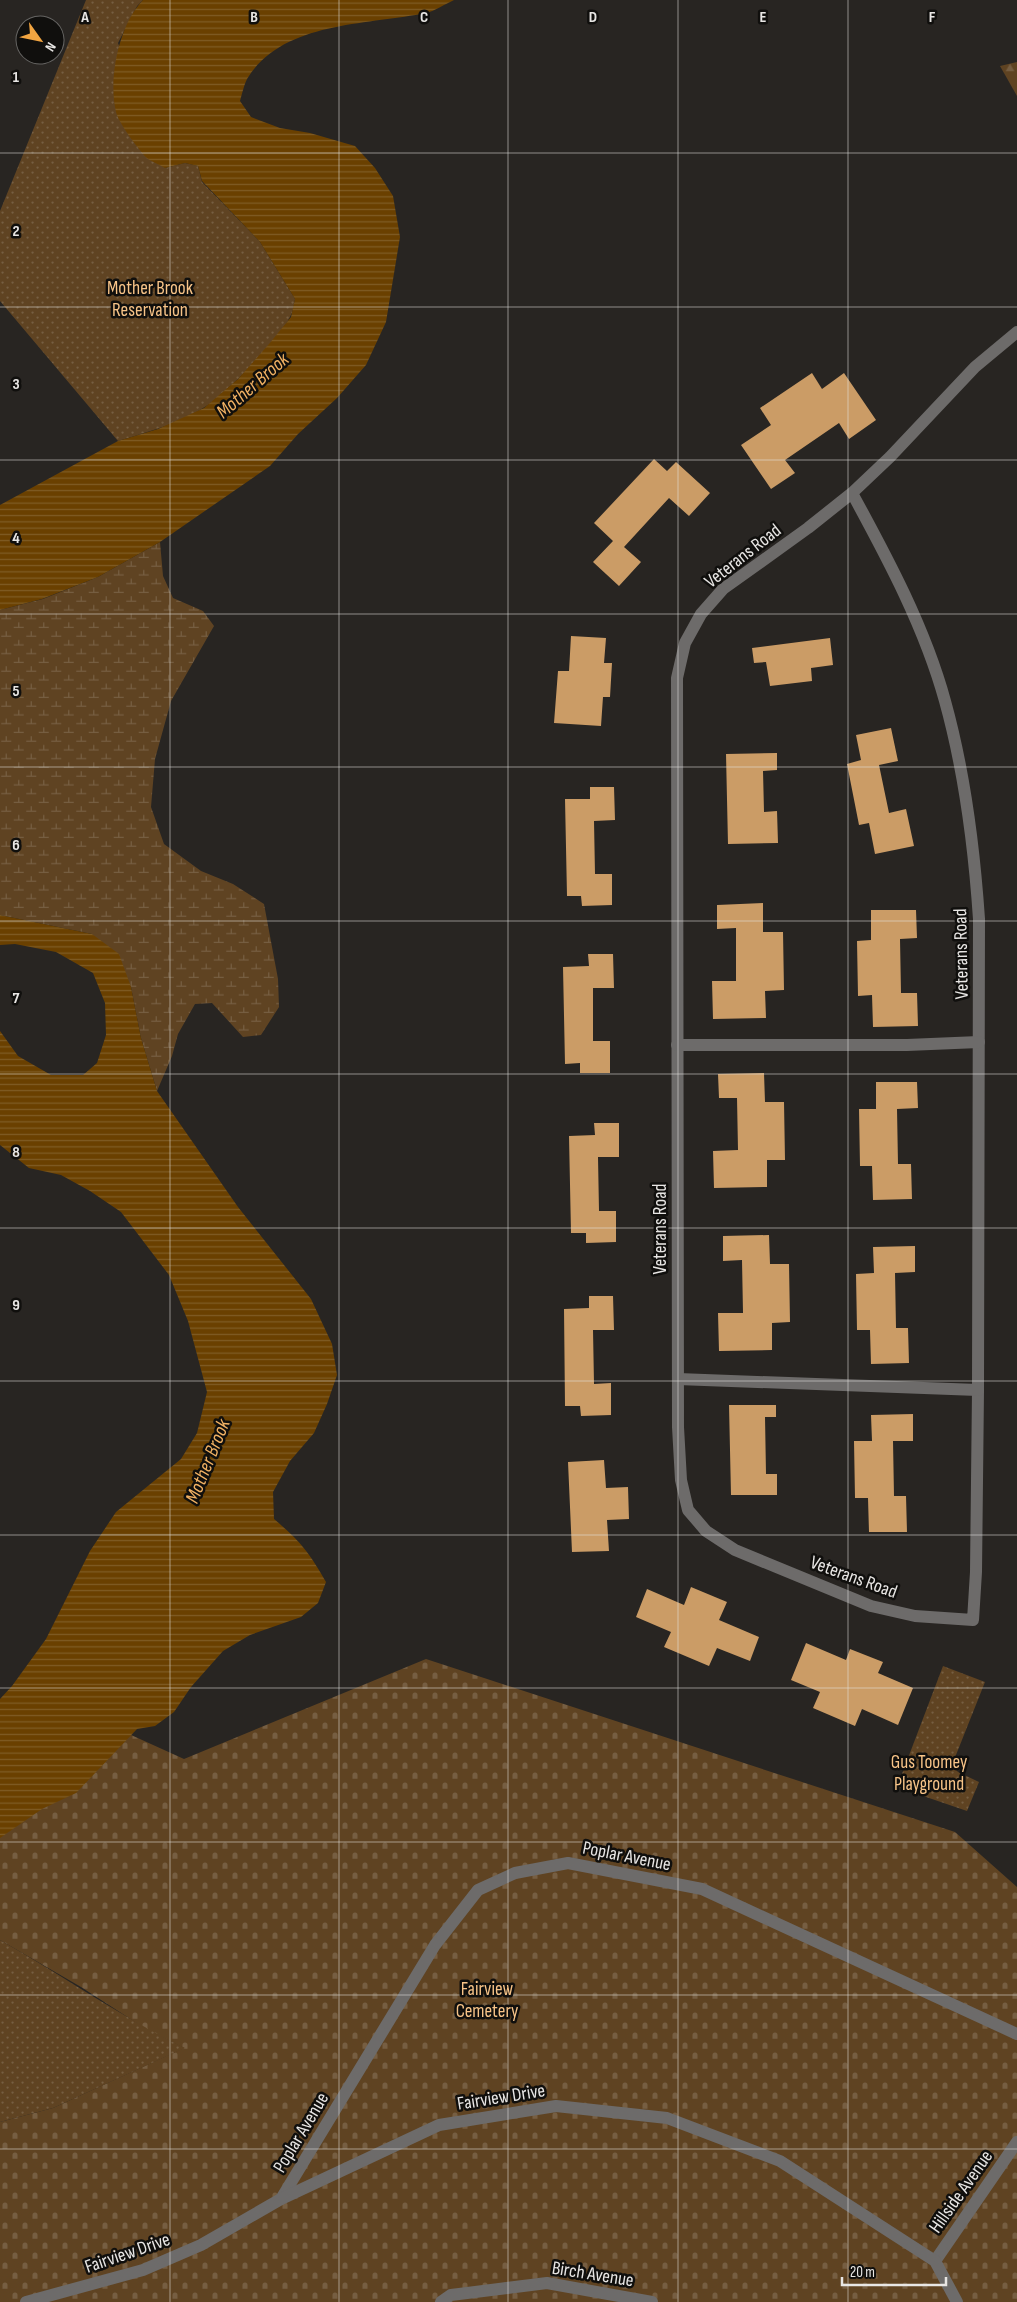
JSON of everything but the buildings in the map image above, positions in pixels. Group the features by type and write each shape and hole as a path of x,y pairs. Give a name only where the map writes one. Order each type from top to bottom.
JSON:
{"street":[{"name":"Veterans Road","path":"852,493 884,552 926,645 945,700 970,818 979,919 978,1390 976,1572 973,1620 944,1620 915,1616 871,1606 735,1550 706,1531 688,1510 681,1480 678,1379 677,678 685,643 701,614 723,589 808,528 852,493 890,457 975,367 1017,332"},
{"path":"677,1046 907,1045 979,1042"},
{"path":"678,1379 978,1390"},
{"name":"Poplar Avenue","path":"281,2199 435,1945 478,1890 515,1873 568,1863 702,1889 1017,2034"},
{"name":"Fairview Drive","path":"26,2302 143,2270 201,2244 281,2199 439,2125 556,2106 667,2118 780,2161 935,2261 958,2302"},
{"name":"Hillside Avenue","path":"935,2261 1017,2142"},
{"name":"Birch Avenue","path":"441,2302 451,2295 547,2283 652,2302"}],"green space":[{"name":"Mother Brook Reservation","path":"86,0 143,0 137,6 118,43 165,168 185,163 198,166 202,182 260,242 295,299 291,315 263,353 213,401 193,414 173,423 118,441 0,301 0,211 60,65 65,65 65,52"},
{"path":"1017,62 1017,96 1000,66"},
{"path":"160,542 163,576 173,598 203,611 214,626 171,701 155,759 151,807 164,844 201,871 233,884 264,904 278,979 279,1007 261,1035 243,1037 212,1003 195,1004 178,1034 172,1056 157,1091 141,1038 131,987 92,934 0,915 0,610 43,599 98,577"},
{"name":"Fairview Cemetery","path":"426,1659 955,1832 1017,1887 1017,2302 0,2302 0,2122 53,2108 184,2048 146,2029 81,1987 0,1940 0,1831 98,1720 184,1759"},
{"name":"Gus Toomey Playground","path":"943,1666 985,1682 952,1765 958,1772 979,1782 967,1811 897,1787"},
{"path":"0,1940 138,2023 185,2048 53,2108 0,2122"}],"water":[{"name":"Mother Brook","path":"143,0 454,0 426,13 328,29 304,36 282,46 262,60 247,79 240,101 251,117 280,128 310,133 355,146 375,168 393,196 400,237 386,322 366,365 337,398 298,434 270,466 160,542 98,577 42,599 0,610 0,505 118,441 158,429 204,408 238,379 291,317 295,299 260,242 202,181 198,166 185,163 165,168 148,159 130,137 118,117 113,84 118,53 128,23"},
{"name":"Mother Brook","path":"0,915 92,934 119,954 131,987 141,1038 157,1091 238,1207 311,1299 332,1344 337,1375 314,1433 290,1461 273,1492 274,1519 303,1548 326,1582 318,1603 301,1617 250,1635 223,1651 191,1687 174,1712 155,1726 137,1729 76,1793 42,1809 0,1838 0,1699 12,1686 46,1639 90,1551 116,1512 181,1459 197,1433 207,1392 188,1321 169,1275 121,1212 90,1191 61,1175 29,1168 0,1145 0,1031 18,1056 51,1075 83,1075 97,1063 106,1035 105,1003 93,973 56,952 15,944 0,945"}]}
